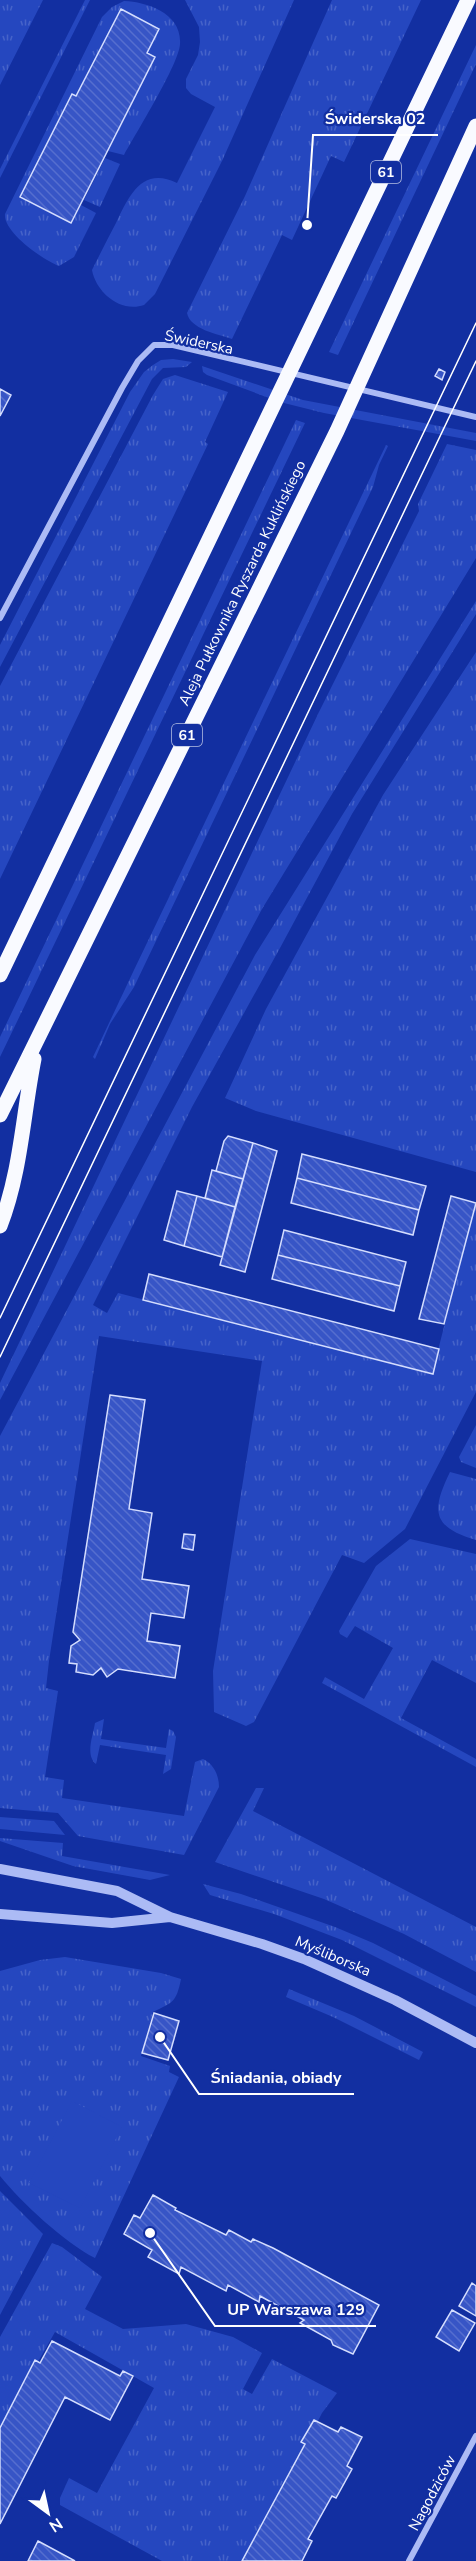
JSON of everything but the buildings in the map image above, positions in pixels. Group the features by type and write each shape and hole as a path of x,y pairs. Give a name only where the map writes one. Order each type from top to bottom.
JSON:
{"main road":[{"name":"61","path":"0,975 468,0"},
{"name":"Aleja Pułkownika Ryszarda Kuklińskiego","path":"0,1115 337,432 476,126"},
{"path":"0,1226 14,1177 38,1038"}],"street":[{"name":"Świderska","path":"0,618 122,388 138,361 154,345 173,345 476,417"},
{"name":"Myśliborska","path":"0,1869 117,1891 170,1917 304,1959 395,2000 476,2043"},
{"name":"Myśliborska","path":"0,1914 112,1923 170,1917"},
{"name":"Nagodziców","path":"409,2561 476,2436"}],"green space":[{"path":"0,0 43,0 0,85"},
{"path":"85,0 90,0 0,178 0,169"},
{"path":"185,0 294,0 222,161 155,294 144,305 126,306 110,299 104,293 98,286 92,270 126,203 138,186 155,178 177,183 215,107 191,94 186,88 186,79 198,55 200,42 199,27"},
{"path":"332,0 421,0 344,162 331,156 292,240 282,235 232,339 212,333 193,323 187,313 245,196"},
{"path":"124,1 152,7 169,17 179,33 178,54 124,155 108,151 155,58 147,53 159,29 121,9 76,96 72,94 20,196 71,223 81,205 96,213 74,257 59,266 25,245 10,229 5,214 102,17 112,7"},
{"path":"476,45 476,64 338,355 329,352"},
{"path":"105,158 120,164 100,207 84,200"},
{"path":"161,360 192,362 186,367 163,368 152,379 0,667 0,645 130,392 144,372 153,365"},
{"path":"202,366 303,400 476,433 476,441 324,413 280,402 207,375 203,372"},
{"path":"175,375 228,392 205,442 208,444 0,879 0,686 153,395 163,379"},
{"path":"296,420 305,423 0,1057 0,1037"},
{"path":"447,444 476,450 476,558 262,909 0,1400 0,1383 318,714 419,511 418,504"},
{"path":"386,445 388,446 379,465 373,487 134,987 110,1024 95,1059 93,1057 134,970"},
{"path":"476,601 476,614 352,814 192,1107 93,1305 107,1313 118,1293 432,1374 476,1201 476,1392 405,1529 364,1563 342,1555 254,1722 246,1726 214,1712 213,1671 262,1361 99,1336 49,1661 46,1688 58,1691 45,1777 64,1780 62,1798 184,1816 195,1762 203,1759 213,1767 219,1787 184,1855 78,1836 58,1813 0,1808 0,1436 255,955"},
{"path":"476,652 476,1172 256,1111 225,1098 266,1009 383,795"},
{"path":"476,1425 476,1468 461,1462 459,1457"},
{"path":"450,1472 476,1479 476,1540 451,1529 443,1523 439,1516 440,1497"},
{"path":"410,1539 476,1554 476,1683 432,1660 401,1718 476,1759 476,1767 322,1683 325,1677 364,1699 393,1648 355,1626 347,1638 339,1631 376,1566"},
{"path":"104,1719 101,1739 166,1748 169,1729 173,1731 176,1737 171,1769 163,1774 166,1755 100,1745 96,1764 90,1750 95,1723"},
{"path":"256,1788 264,1788 253,1811 476,1927 476,1972 404,1934 324,1899 215,1862"},
{"path":"0,1817 54,1821 65,1835 0,1829"},
{"path":"0,1838 63,1843 62,1856 170,1875 150,1880 73,1866 0,1841"},
{"path":"203,1884 241,1894 373,1943 476,1996 476,2007 342,1940 274,1914 210,1895"},
{"path":"65,1957 161,1973 181,1979 173,2001 153,2012 141,2056 170,2066 169,2072 179,2077 95,2258 70,2243 44,2221 0,2176 0,1971 40,1960"},
{"path":"289,1989 354,2016 423,2052 419,2060 333,2017 286,1997"},
{"path":"72,2101 122,2127 80,2208 29,2183"},
{"path":"0,2191 43,2234 0,2315"},
{"path":"52,2243 62,2247 102,2277 85,2309 123,2329 186,2324 233,2337 262,2353 243,2389 252,2394 272,2359 337,2393 322,2413 247,2561 162,2561 60,2505 60,2498 69,2478 97,2493 154,2388 55,2332 0,2428 0,2337"}],"tram line":[{"path":"0,1318 476,323"},
{"path":"0,1357 476,361"}],"place":[{"name":"Świderska 02","path":"307,225"},
{"name":"Śniadania, obiady","path":"160,2037"},
{"name":"UP Warszawa 129","path":"150,2233"}]}
